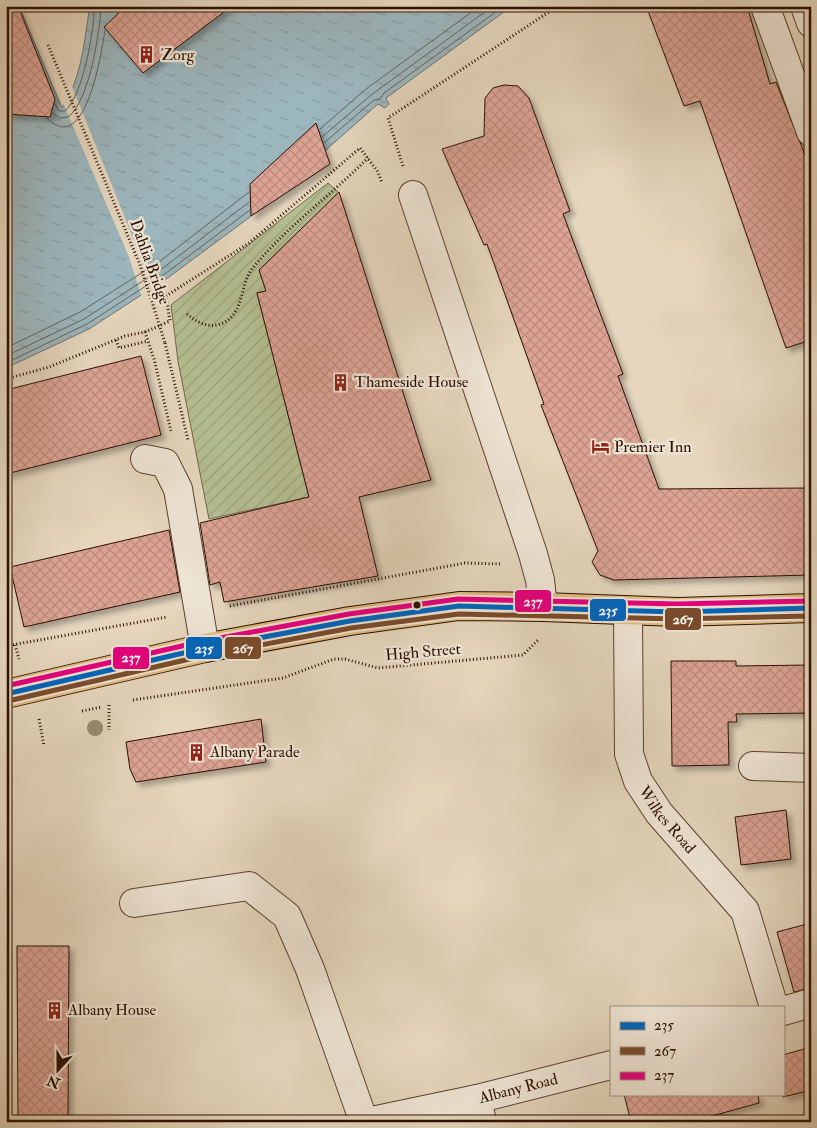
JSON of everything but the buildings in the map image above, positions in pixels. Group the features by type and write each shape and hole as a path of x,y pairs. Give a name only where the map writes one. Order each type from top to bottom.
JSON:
{"main road":[{"path":"8,692 47,686 205,648 350,621 459,606 543,607 628,612 811,608"}],"street":[{"path":"764,6 811,132"},
{"path":"804,6 811,23"},
{"path":"413,195 533,554 540,580 543,607"},
{"path":"145,459 165,463 178,489 205,648"},
{"name":"Wilkes Road","path":"628,612 629,754 634,772 659,813 745,911 774,1006"},
{"path":"753,766 811,768"},
{"path":"134,903 249,886 287,916 310,968 365,1122"},
{"path":"784,1011 811,1003"},
{"name":"Albany Road","path":"365,1122 480,1110 610,1065"}],"path":[{"path":"413,195 388,118 474,64 558,6"},
{"name":"Dahlia Bridge","path":"48,45 140,265 165,343 188,444"},
{"path":"6,379 49,367 170,321 166,296 250,243 360,148 378,172 385,190"},
{"path":"187,314 198,323 210,326 224,322 235,314 252,270 368,158"},
{"path":"145,332 172,433"},
{"path":"116,340 119,348 148,341"},
{"name":"High Street","path":"123,701 283,678 334,659 345,659 378,668 523,655 537,641 546,637"},
{"path":"6,646 15,645 17,650"},
{"path":"76,712 91,711 109,706 114,702"},
{"path":"109,706 109,730"},
{"path":"40,723 44,746"}],"green space":[{"path":"328,183 339,193 259,270 266,291 257,293 309,497 209,519 178,361 171,305"}],"water":[{"path":"6,6 19,6 62,108 69,96 78,72 90,6 512,6 386,98 389,104 385,108 378,104 250,217 169,277 89,329 6,368"}],"pier":[{"path":"72,86 154,290 142,298 129,257 63,103"}],"transit line":[{"name":"237","path":"6,686 204,641 349,614 458,599 677,604 811,601"},
{"name":"235","path":"6,694 205,648 350,621 459,606 677,612 811,608"},
{"name":"267","path":"8,701 207,655 351,628 459,614 677,619 811,616"}],"place":[{"name":"Zorg","path":"147,55"},
{"name":"Thameside House","path":"340,382"},
{"name":"Premier Inn","path":"600,447"},
{"name":"Albany Parade","path":"196,752"},
{"name":"Albany House","path":"54,1010"}]}
